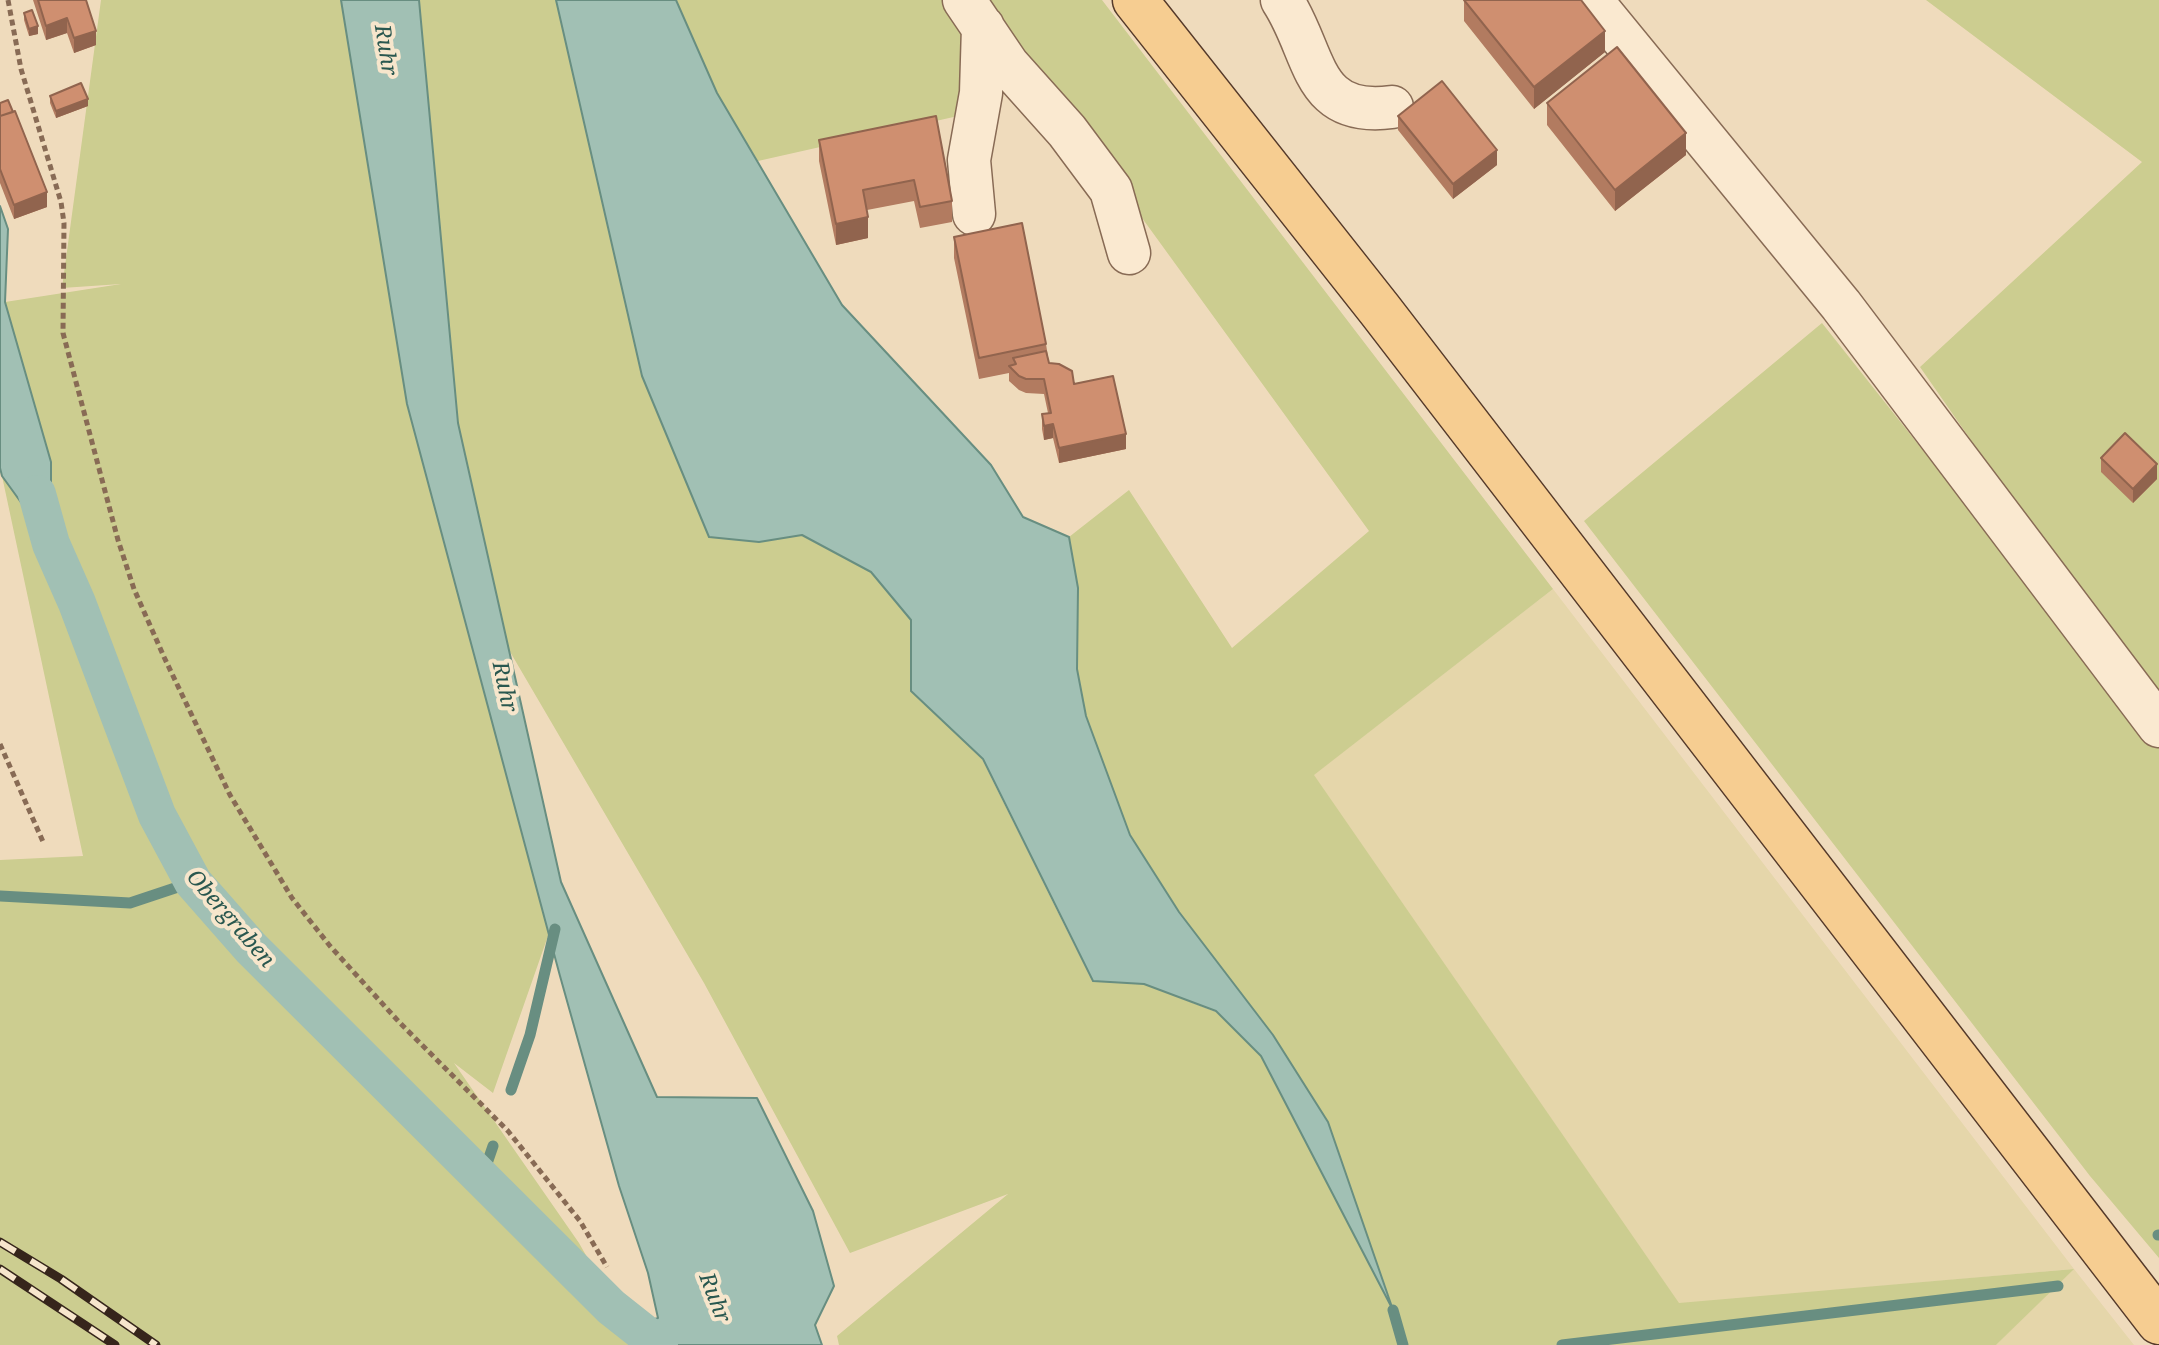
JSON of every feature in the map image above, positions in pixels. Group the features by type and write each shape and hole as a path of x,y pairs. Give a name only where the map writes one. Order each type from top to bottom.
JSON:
{"main road":[{"path":"1135,0 1389,323 2159,1322"}],"lane":[{"path":"1282,0 1325,88 1347,106 1392,107"},
{"path":"1591,0 1841,305 2159,726"},
{"path":"973,13 981,93 969,160 974,214"},
{"path":"973,13 1008,65 1067,131 1111,190 1129,253"}],"path":[{"path":"8,0 21,69 61,202 64,223 62,322 67,355 134,589 198,732 230,795 292,898 330,946 400,1023 508,1131 580,1221 607,1267"},
{"path":"0,744 44,844"}],"shaded area":[{"path":"1553,589 2134,1345 1996,1345 2073,1269 1679,1304 1313,775"}],"green space":[{"path":"101,0 341,0 407,404 549,933 493,1093 454,1063 579,1243 637,1345 0,1345 0,860 83,856 2,476 51,543 51,462 5,302 121,284 62,288"},
{"path":"419,0 556,0 638,359 759,542 802,535 871,572 911,620 911,691 982,759 1092,981 1144,984 1216,1012 1261,1056 1389,1303 1328,1122 1273,1035 1179,912 1130,835 1086,716 1077,669 1078,588 1069,537 1129,490 1232,648 1369,531 984,0 1102,0 1553,589 1314,775 1679,1303 2074,1269 1996,1345 839,1345 837,1336 1008,1194 850,1253 704,983 509,650 458,423"},
{"path":"676,0 978,0 958,116 758,161 717,93"},
{"path":"1926,0 2159,0 2159,691 2014,502 1920,367 2142,162"},
{"path":"1822,323 2159,748 2159,1258 2090,1176 1584,521"}],"water":[{"name":"Ruhr","path":"341,0 419,0 458,423 561,882 657,1097 757,1098 813,1211 834,1286 815,1325 822,1345 655,1345 648,1321 658,1318 648,1273 619,1186 560,976 407,404"},
{"path":"556,0 676,0 717,93 842,305 991,465 1023,517 1069,537 1078,588 1077,669 1086,716 1130,835 1179,912 1273,1035 1328,1122 1393,1310 1261,1056 1216,1011 1144,984 1093,981 983,759 911,691 911,620 871,572 802,535 759,542 709,537 642,376"},
{"path":"0,206 8,229 5,302 51,462 51,544 2,476 0,468"}],"building":[{"path":"38,0 86,0 96,31 74,38 67,18 46,26"},
{"path":"1464,0 1581,0 1605,31 1534,87"},
{"path":"32,10 38,26 29,29 24,13"},
{"path":"1617,47 1686,133 1615,190 1547,103"},
{"path":"1442,81 1497,150 1453,184 1398,116"},
{"path":"81,83 88,99 56,111 50,96"},
{"path":"8,100 13,112 0,116 0,103"},
{"path":"15,111 47,192 14,205 0,169 0,116"},
{"path":"936,116 952,201 920,207 914,180 863,190 868,217 836,224 819,140"},
{"path":"1022,223 1046,344 979,358 954,237"},
{"path":"1046,351 1049,363 1072,371 1074,384 1113,376 1126,434 1059,448 1053,424 1044,426 1042,414 1051,413 1044,379 1026,379 1009,366 1016,364 1013,358"},
{"path":"2125,433 2157,464 2133,489 2101,458"}],"waterway":[{"name":"Obergraben","path":"37,494 51,544 77,603 157,815 193,882 251,948 611,1307 659,1345"},
{"path":"0,896 130,903 193,882"},
{"path":"511,1090 530,1035 555,929"},
{"path":"482,1178 493,1146"},
{"path":"1562,1345 2058,1286"},
{"path":"1393,1310 1403,1345"}],"railway":[{"path":"0,1242 61,1279 156,1345"},
{"path":"0,1269 115,1345"}]}
